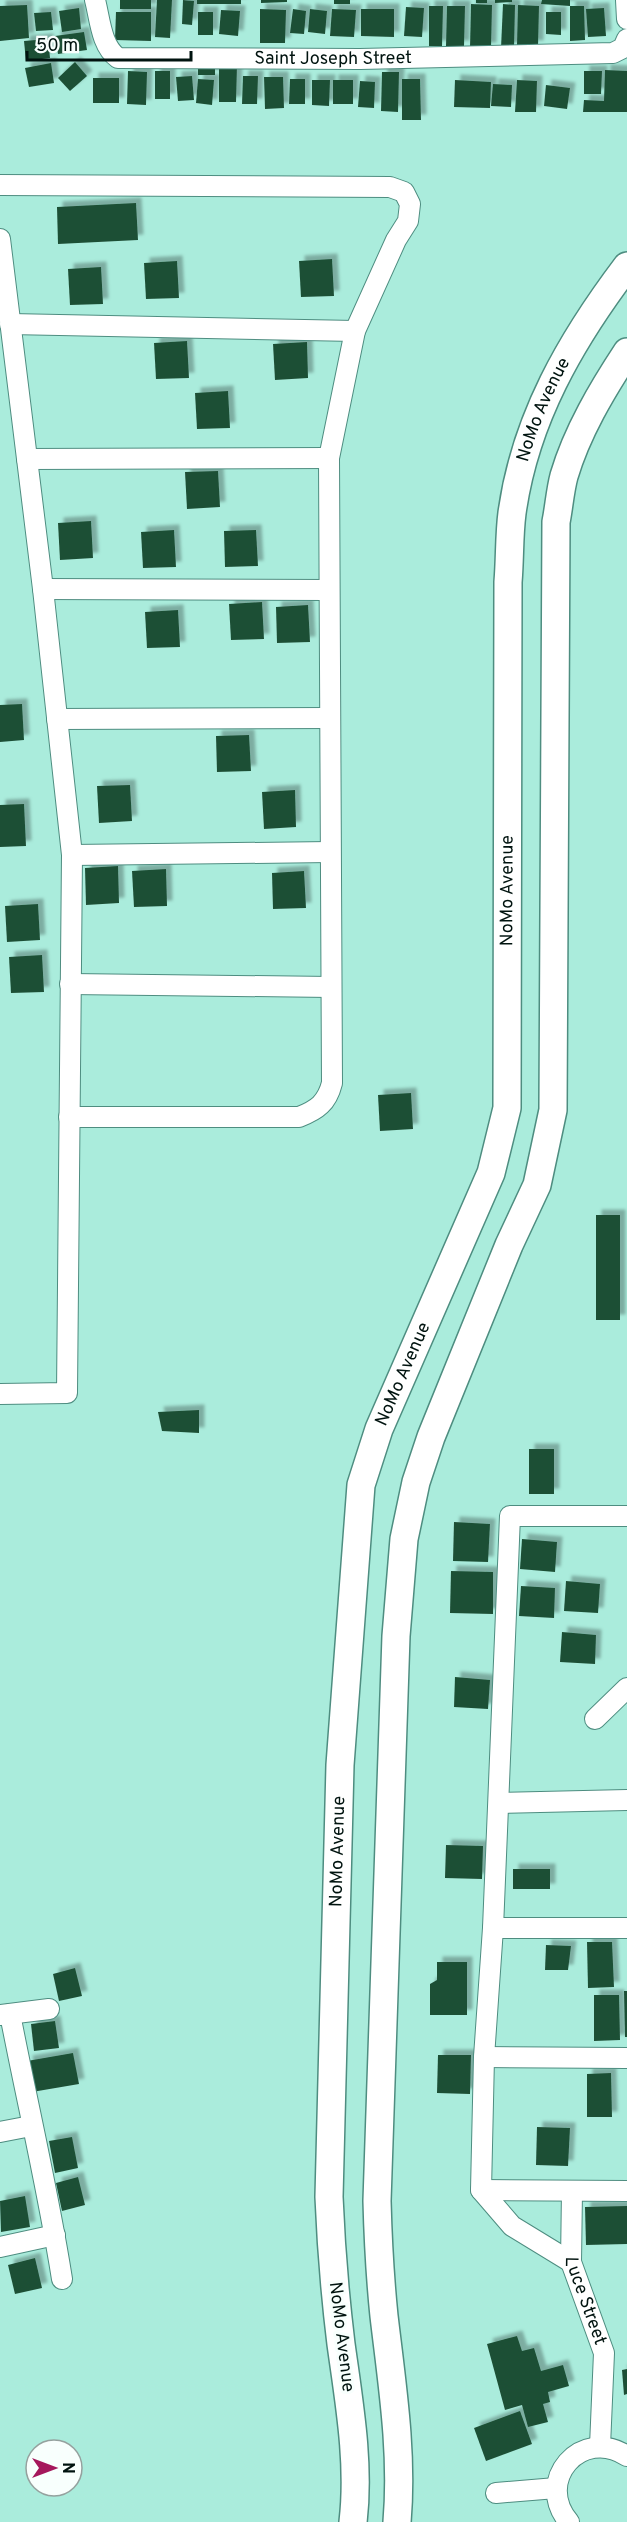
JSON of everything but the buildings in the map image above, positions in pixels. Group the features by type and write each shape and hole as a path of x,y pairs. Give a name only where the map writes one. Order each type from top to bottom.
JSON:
{"main road":[{"name":"NoMo Avenue","path":"354,2509 352,2424 332,2263 329,2197 340,1765 361,1485 379,1429 491,1173 500,1144 507,1108 508,582 512,514 522,464 545,396 568,351 627,266"},
{"path":"354,2509 398,2510 396,2408 379,2259 377,2201 396,1636 404,1539 416,1482 431,1437 508,1245 537,1185 549,1133 553,1110 555,1019 556,522 564,476 575,448 588,417 627,352"}],"street":[{"name":"Saint Joseph Street","path":"95,0 106,45 118,58 360,58 620,46"},
{"path":"626,0 627,19"},
{"path":"0,185 390,187 404,192 410,204 408,221 396,240 355,331 329,458 332,1083 329,1095 322,1105 298,1117 69,1117"},
{"path":"0,239 44,589 72,855 67,1393 0,1394"},
{"path":"10,324 355,331"},
{"path":"27,459 329,458"},
{"path":"44,589 329,590"},
{"path":"57,719 330,718"},
{"path":"72,855 330,852"},
{"path":"70,984 331,987"},
{"path":"571,2262 512,2226 481,2190 484,2057 493,1928 510,1516 627,1516"},
{"path":"595,1719 627,1688"},
{"path":"499,1803 627,1800"},
{"path":"493,1928 627,1928"},
{"path":"49,2009 5,2015 55,2235 62,2279"},
{"path":"484,2057 627,2058"},
{"path":"0,2132 31,2126"},
{"path":"481,2190 627,2191"},
{"name":"Luce Street","path":"572,2191 571,2262 604,2352 600,2446"},
{"path":"0,2247 55,2235"},
{"path":"569,2522 557,2502 556,2488 565,2464 587,2449 600,2446 613,2448 627,2456"},
{"path":"496,2493 556,2488"}]}
